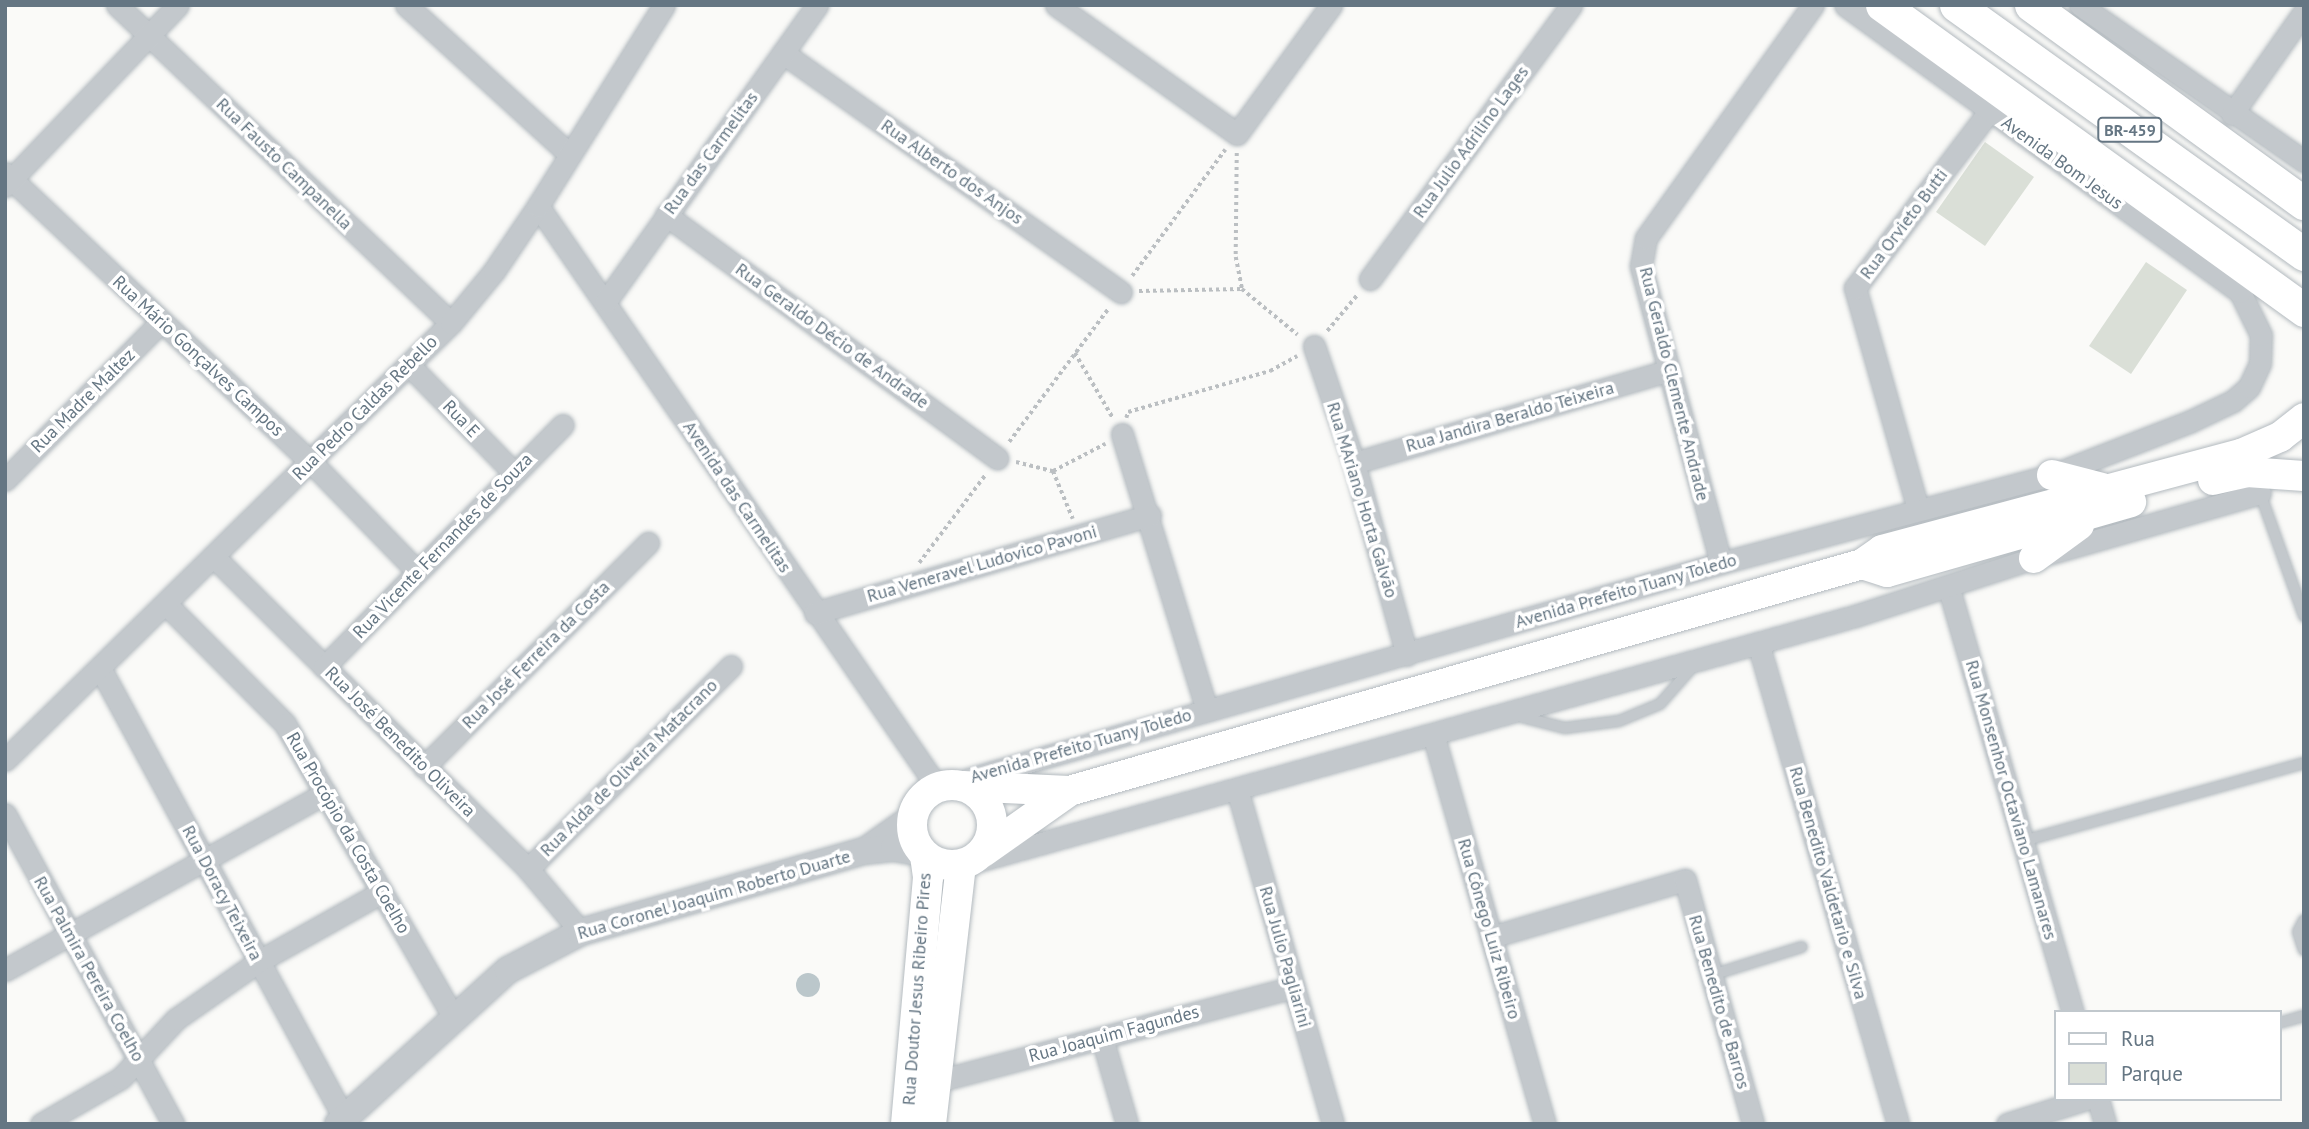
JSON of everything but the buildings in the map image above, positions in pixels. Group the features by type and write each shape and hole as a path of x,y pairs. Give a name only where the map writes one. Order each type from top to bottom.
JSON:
{"main road":[{"path":"1882,5 2281,289 2304,310"},
{"name":"BR-459","path":"1956,5 2304,254"},
{"name":"BR-459","path":"1995,5 2304,226"},
{"path":"2031,5 2304,203"},
{"path":"2302,420 2304,457"},
{"path":"2148,487 2241,454 2280,437 2302,420"},
{"path":"2148,487 2247,472 2304,477"},
{"path":"2034,558 2099,501 2052,475"},
{"name":"Avenida Prefeito Tuany Toledo","path":"947,787 1069,792 1862,564 1882,550 2099,501 2148,487"},
{"path":"947,787 981,797 992,815 991,836 969,861 941,864 923,854 913,836 913,817 922,799 947,787"},
{"name":"Avenida Prefeito Tuany Toledo","path":"969,861 1069,792"},
{"name":"Rua Doutor Jesus Ribeiro Pires","path":"906,1124 928,877 923,854"},
{"name":"Rua Doutor Jesus Ribeiro Pires","path":"931,1124 934,1082 969,861"}],"street":[{"name":"Rua Fausto Campanella","path":"117,5 451,323"},
{"path":"7,179 178,5"},
{"path":"406,5 569,154"},
{"name":"Rua Pedro Caldas Rebello","path":"5,760 451,323 494,271 538,206 664,5"},
{"name":"Rua das Carmelitas","path":"606,300 817,5"},
{"path":"1056,5 1237,134 1331,5"},
{"name":"Rua Julio Adrilino Lages","path":"1370,279 1571,5"},
{"name":"Rua Geraldo Clemente Andrade","path":"1721,563 1667,371 1641,266 1646,238 1813,5"},
{"name":"Avenida Bom Jesus","path":"1845,5 2240,292 2261,335"},
{"path":"2080,5 2106,13 2232,114 2304,161"},
{"path":"2232,114 2304,12"},
{"name":"Rua Alberto dos Anjos","path":"783,53 1121,292"},
{"name":"Rua Orvieto Butti","path":"1917,509 1855,288 1990,110"},
{"name":"Rua Mário Gonçalves Campos","path":"7,179 310,461 417,571"},
{"name":"Avenida das Carmelitas","path":"538,206 606,300 815,613 947,787"},
{"name":"Rua Geraldo Décio de Andrade","path":"666,215 997,458"},
{"name":"Rua Madre Maltez","path":"5,480 161,322"},
{"name":"Avenida Prefeito Tuany Toledo","path":"947,787 1721,563 2052,475 2234,401 2249,387 2260,363 2261,335"},
{"name":"Rua MAriano Horta Galvão","path":"1314,346 1354,463 1407,655"},
{"name":"Rua E","path":"409,365 514,473"},
{"name":"Rua Jandira Beraldo Teixeira","path":"1354,463 1667,371"},
{"name":"Rua Vicente Fernandes de Souza","path":"324,667 563,425"},
{"path":"1122,434 1150,515 1207,710"},
{"path":"969,861 1237,789 1949,589 2034,558 2260,493"},
{"name":"Rua Veneravel Ludovico Pavoni","path":"815,613 1150,515"},
{"name":"Rua José Ferreira da Costa","path":"424,767 648,543"},
{"name":"Rua José Benedito Oliveira","path":"214,558 528,869 580,932"},
{"name":"Rua Monsenhor Octaviano Lamanares","path":"1949,589 2072,1010"},
{"name":"Rua Procópio da Costa Coelho","path":"166,604 285,724 453,1016"},
{"name":"Rua Benedito Valdetario e Silva","path":"1758,643 1898,1124"},
{"name":"Rua Alda de Oliveira Matacrano","path":"528,869 731,666"},
{"name":"Rua Doracy Teixeira","path":"100,668 259,961 341,1121"},
{"name":"Rua Cônego Luiz Ribeiro","path":"1433,734 1545,1124"},
{"name":"Rua Julio Pagliarini","path":"1237,789 1334,1124"},
{"path":"5,970 325,793"},
{"name":"Rua Palmira Pereira Coelho","path":"5,814 173,1124"},
{"name":"Rua Coronel Joaquim Roberto Duarte","path":"864,851 913,817"},
{"name":"Rua Coronel Joaquim Roberto Duarte","path":"341,1121 453,1016 508,970 580,932 864,851 894,848 923,854"},
{"name":"Rua Benedito de Barros","path":"1491,937 1685,880 1754,1124"},
{"path":"41,1124 99,1094 176,1018 259,961 382,892"},
{"name":"Rua Joaquim Fagundes","path":"934,1082 1294,987"},
{"path":"1102,1038 1127,1124"},
{"path":"2007,1124 2080,1101"},
{"path":"2099,1101 2105,1124"}],"lane":[{"path":"2260,493 2304,616"},
{"path":"1508,713 1565,728 1619,720 1660,704 1699,660"},
{"path":"2023,841 2304,763"},
{"path":"2304,920 2298,932 2304,950"},
{"path":"1712,975 1802,947"},
{"path":"2281,1023 2304,1017"}],"path":[{"path":"1237,134 1236,257 1242,289 1262,310 1314,346"},
{"path":"902,586 997,458 1054,471 1122,434 1128,412 1270,371 1314,346 1370,279"},
{"path":"1121,292 1242,289"},
{"path":"1075,353 1122,434"},
{"path":"1054,471 1067,494 1078,538"}],"green space":[{"path":"1985,142 2034,177 1985,246 1936,212"},
{"path":"2146,262 2187,290 2131,374 2089,346"}],"shaded area":[{"path":"808,973 817,976 820,985 817,994 808,997 799,994 796,985 799,976"}]}
